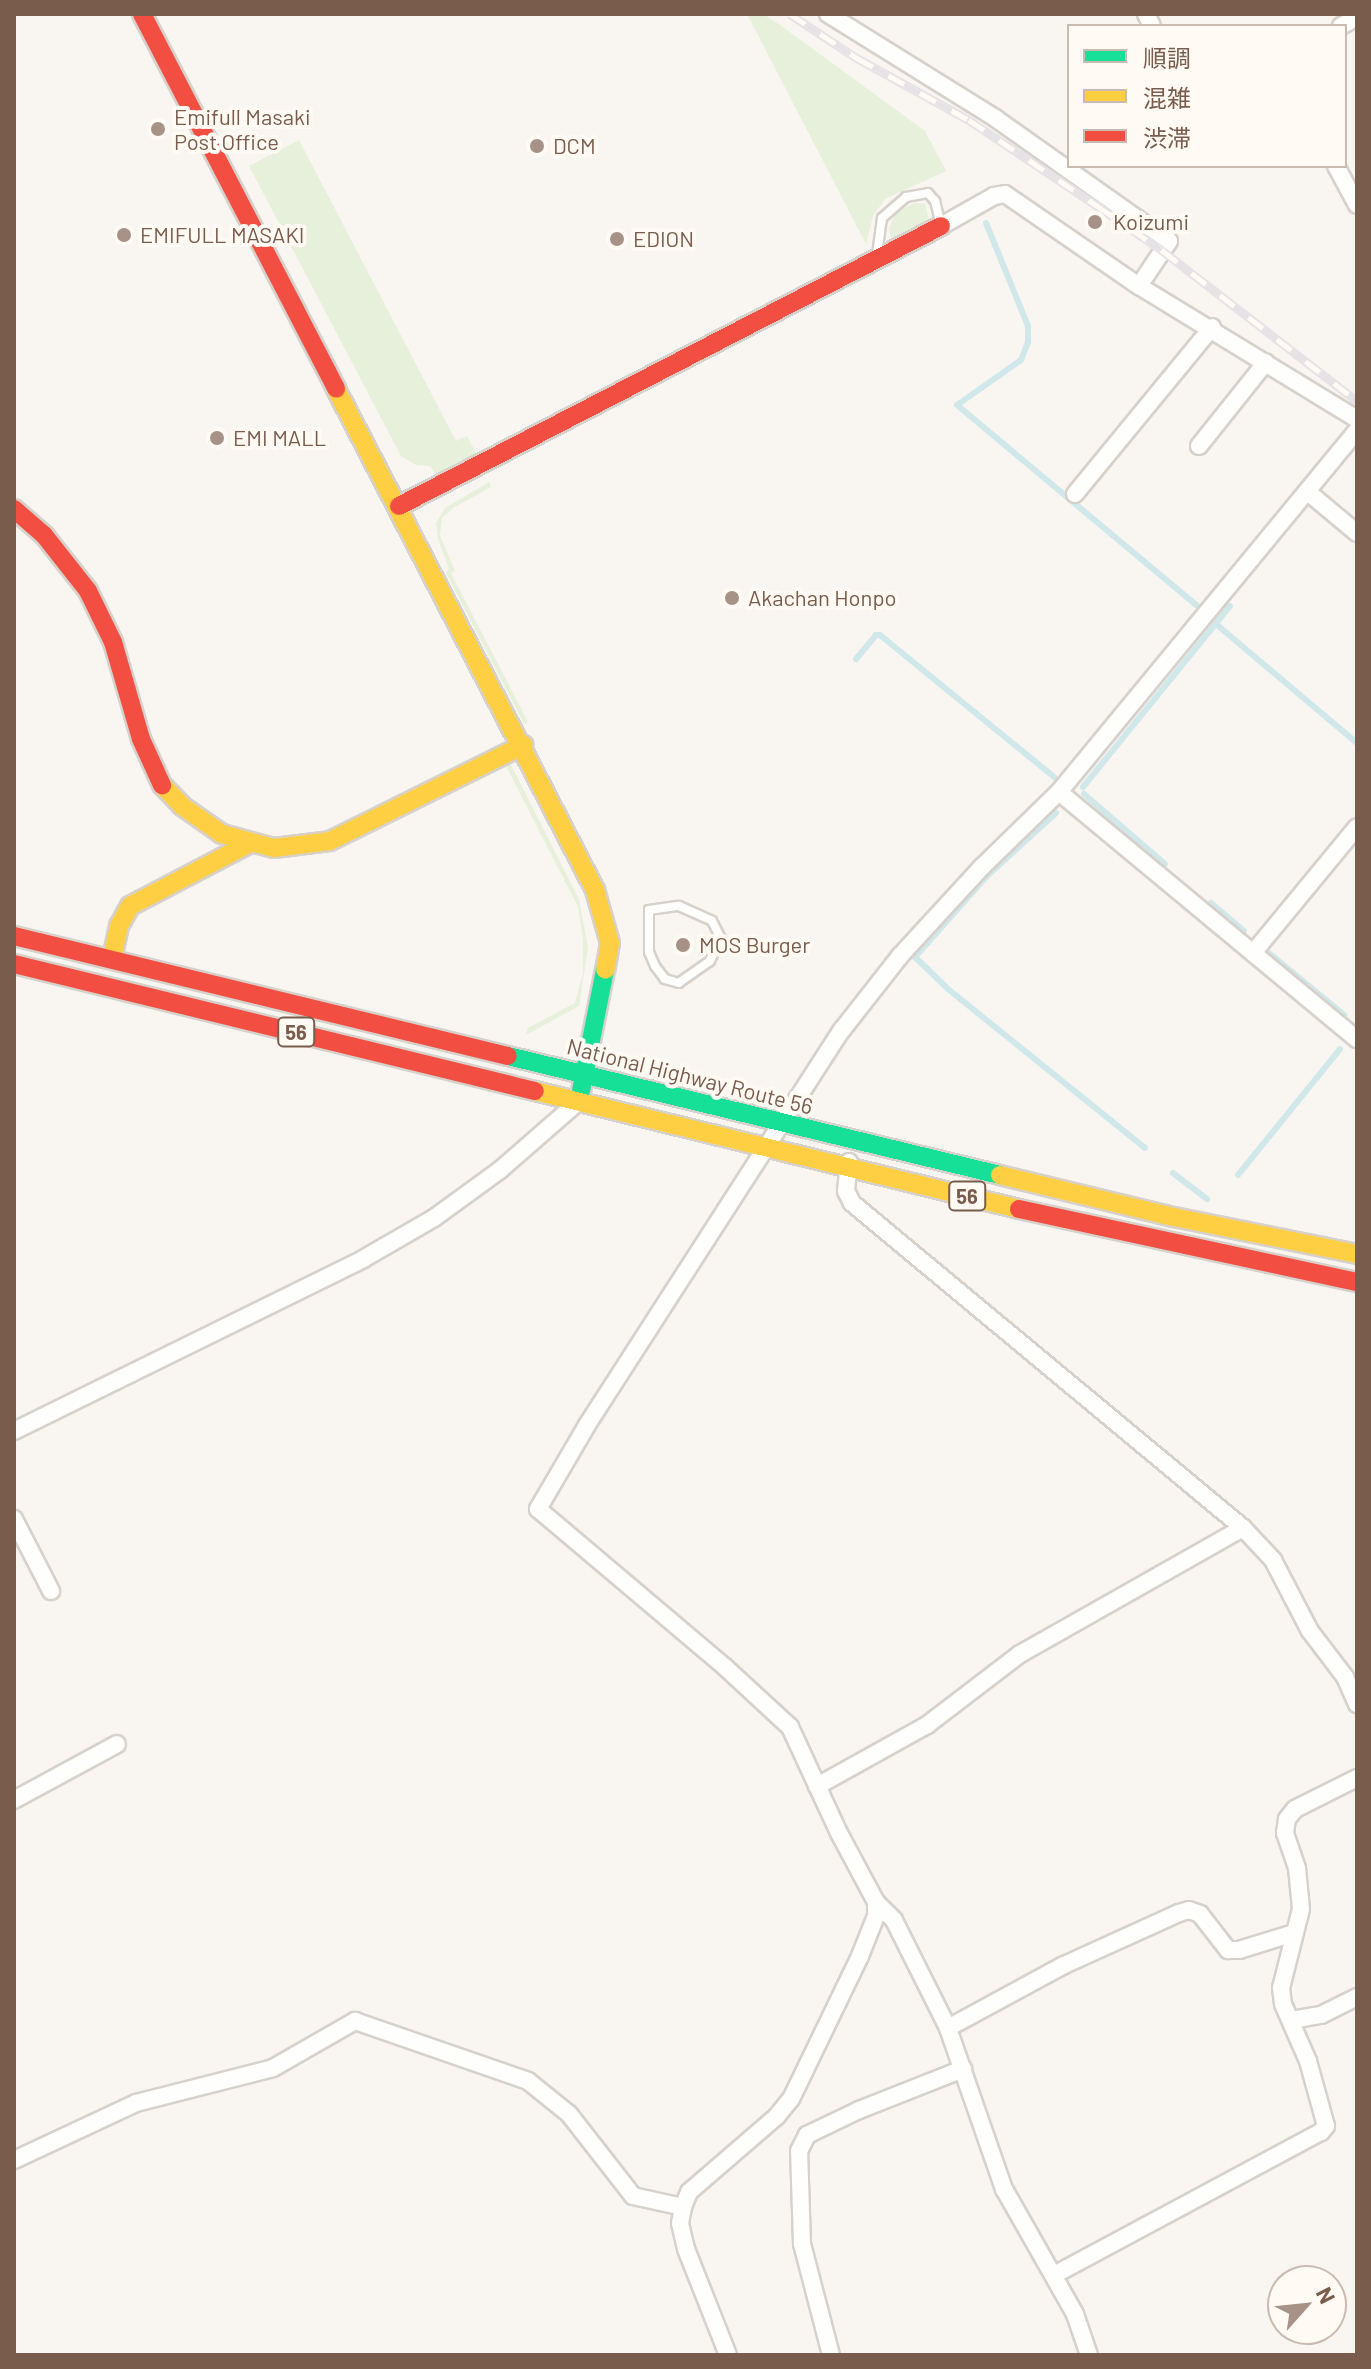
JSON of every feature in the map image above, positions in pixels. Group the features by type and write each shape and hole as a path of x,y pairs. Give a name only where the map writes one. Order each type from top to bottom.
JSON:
{"main road":[{"path":"142,14 591,880 610,943 579,1101"},
{"path":"399,506 941,226"},
{"path":"14,509 44,535 88,591 113,642 141,739 163,786 203,824 248,844 304,847 330,841 523,745"},
{"path":"112,959 119,926 130,906 248,844"},
{"name":"National Highway Route 56","path":"14,936 1174,1217 1357,1254"},
{"name":"56","path":"14,964 1165,1243 1357,1282"}],"street":[{"path":"828,14 1067,161"},
{"path":"1337,168 1357,205"},
{"path":"1083,170 1169,241 1139,286"},
{"path":"941,226 994,196 1005,194 1139,286 1212,327 1357,419"},
{"path":"1075,494 1212,327"},
{"path":"1199,446 1266,362"},
{"path":"1089,2355 1075,2314 1004,2189 948,2028 894,1920 876,1902 781,1716 538,1509 587,1425 842,1030 900,956 981,868 1059,792 1309,493 1357,431"},
{"path":"1309,493 1357,533"},
{"path":"1059,792 1357,1039"},
{"path":"1253,953 1357,827"},
{"path":"14,1431 363,1259 434,1218 500,1170 579,1101"},
{"path":"854,1141 847,1167 846,1191 852,1203 1243,1528 1273,1560 1310,1631 1345,1677 1357,1704"},
{"path":"14,1519 51,1591"},
{"path":"817,1786 927,1725 1020,1654 1243,1528"},
{"path":"14,1800 117,1744"},
{"path":"1054,2275 1321,2132 1326,2126 1325,2114 1292,2020 1283,2004 1281,1988 1301,1909 1297,1868 1285,1833 1287,1819 1295,1809 1357,1778"},
{"path":"728,2355 686,2249 680,2223 683,2207 689,2192 777,2116 791,2099 860,1956 876,1916 876,1902"},
{"path":"948,2028 1062,1966 1189,1910 1200,1914 1228,1950 1239,1950 1294,1933"},
{"path":"1292,2020 1321,2015 1357,1997"},
{"path":"14,2160 136,2103 273,2068 355,2021 528,2081 569,2114 633,2196 683,2207"},
{"path":"831,2355 802,2244 799,2151 807,2135 859,2110 963,2069"}],"lane":[{"path":"877,259 882,218 906,197 928,193 935,201 941,226"},
{"path":"679,906 712,921 721,939 710,961 679,983 665,979 649,952 649,910 679,906"}],"green space":[{"path":"747,14 763,14 780,25 925,131 946,171 885,199 873,216 866,244"},
{"path":"299,140 456,441 467,436 477,455 437,476 430,466 416,465 401,456 249,166"},
{"path":"915,203 925,204 929,220 898,237 891,237 889,229 895,213"},
{"path":"489,482 491,487 453,508 442,518 440,535 455,571 451,573 528,722 524,724 446,573 449,569 438,539 436,523 445,508"},
{"path":"510,763 579,899 588,948 579,1006 526,1035 528,1028 575,1003 583,973 583,939 578,907 506,766"}],"waterway":[{"path":"986,223 1028,326 1028,342 1021,360 957,405 1196,605"},
{"path":"1083,787 1230,606"},
{"path":"1216,624 1357,743"},
{"path":"856,659 876,635 880,635 1054,777"},
{"path":"1084,794 1165,864"},
{"path":"1056,813 987,876 915,957 948,989 1145,1148"},
{"path":"1211,903 1244,931"},
{"path":"1264,949 1344,1015"},
{"path":"1238,1175 1340,1049"},
{"path":"1173,1173 1207,1199"}],"railway":[{"path":"790,14 857,58 969,120 1102,209 1163,251 1357,401"}],"traffic: fast":[{"path":"581,1091 605,970"},
{"path":"508,1056 1000,1175"}],"traffic: slow":[{"path":"336,389 595,890 610,943 605,970"},
{"path":"162,785 182,806 222,834 274,848 330,841 523,745"},
{"path":"112,959 119,926 130,906 248,844"},
{"path":"535,1091 1019,1209"},
{"path":"1000,1175 1174,1217 1357,1254"}],"traffic: jam":[{"path":"142,14 336,389"},
{"path":"399,506 941,226"},
{"path":"14,509 44,535 88,591 113,642 141,739 162,785"},
{"path":"14,936 508,1056"},
{"path":"14,964 535,1091"},
{"path":"1019,1209 1357,1282"}],"place":[{"name":"Emifull Masaki Post Office","path":"158,129"},
{"name":"DCM","path":"537,146"},
{"name":"Koizumi","path":"1095,222"},
{"name":"EMIFULL MASAKI","path":"124,235"},
{"name":"EDION","path":"617,239"},
{"name":"EMI MALL","path":"217,438"},
{"name":"Akachan Honpo","path":"732,598"},
{"name":"MOS Burger","path":"683,945"}]}
